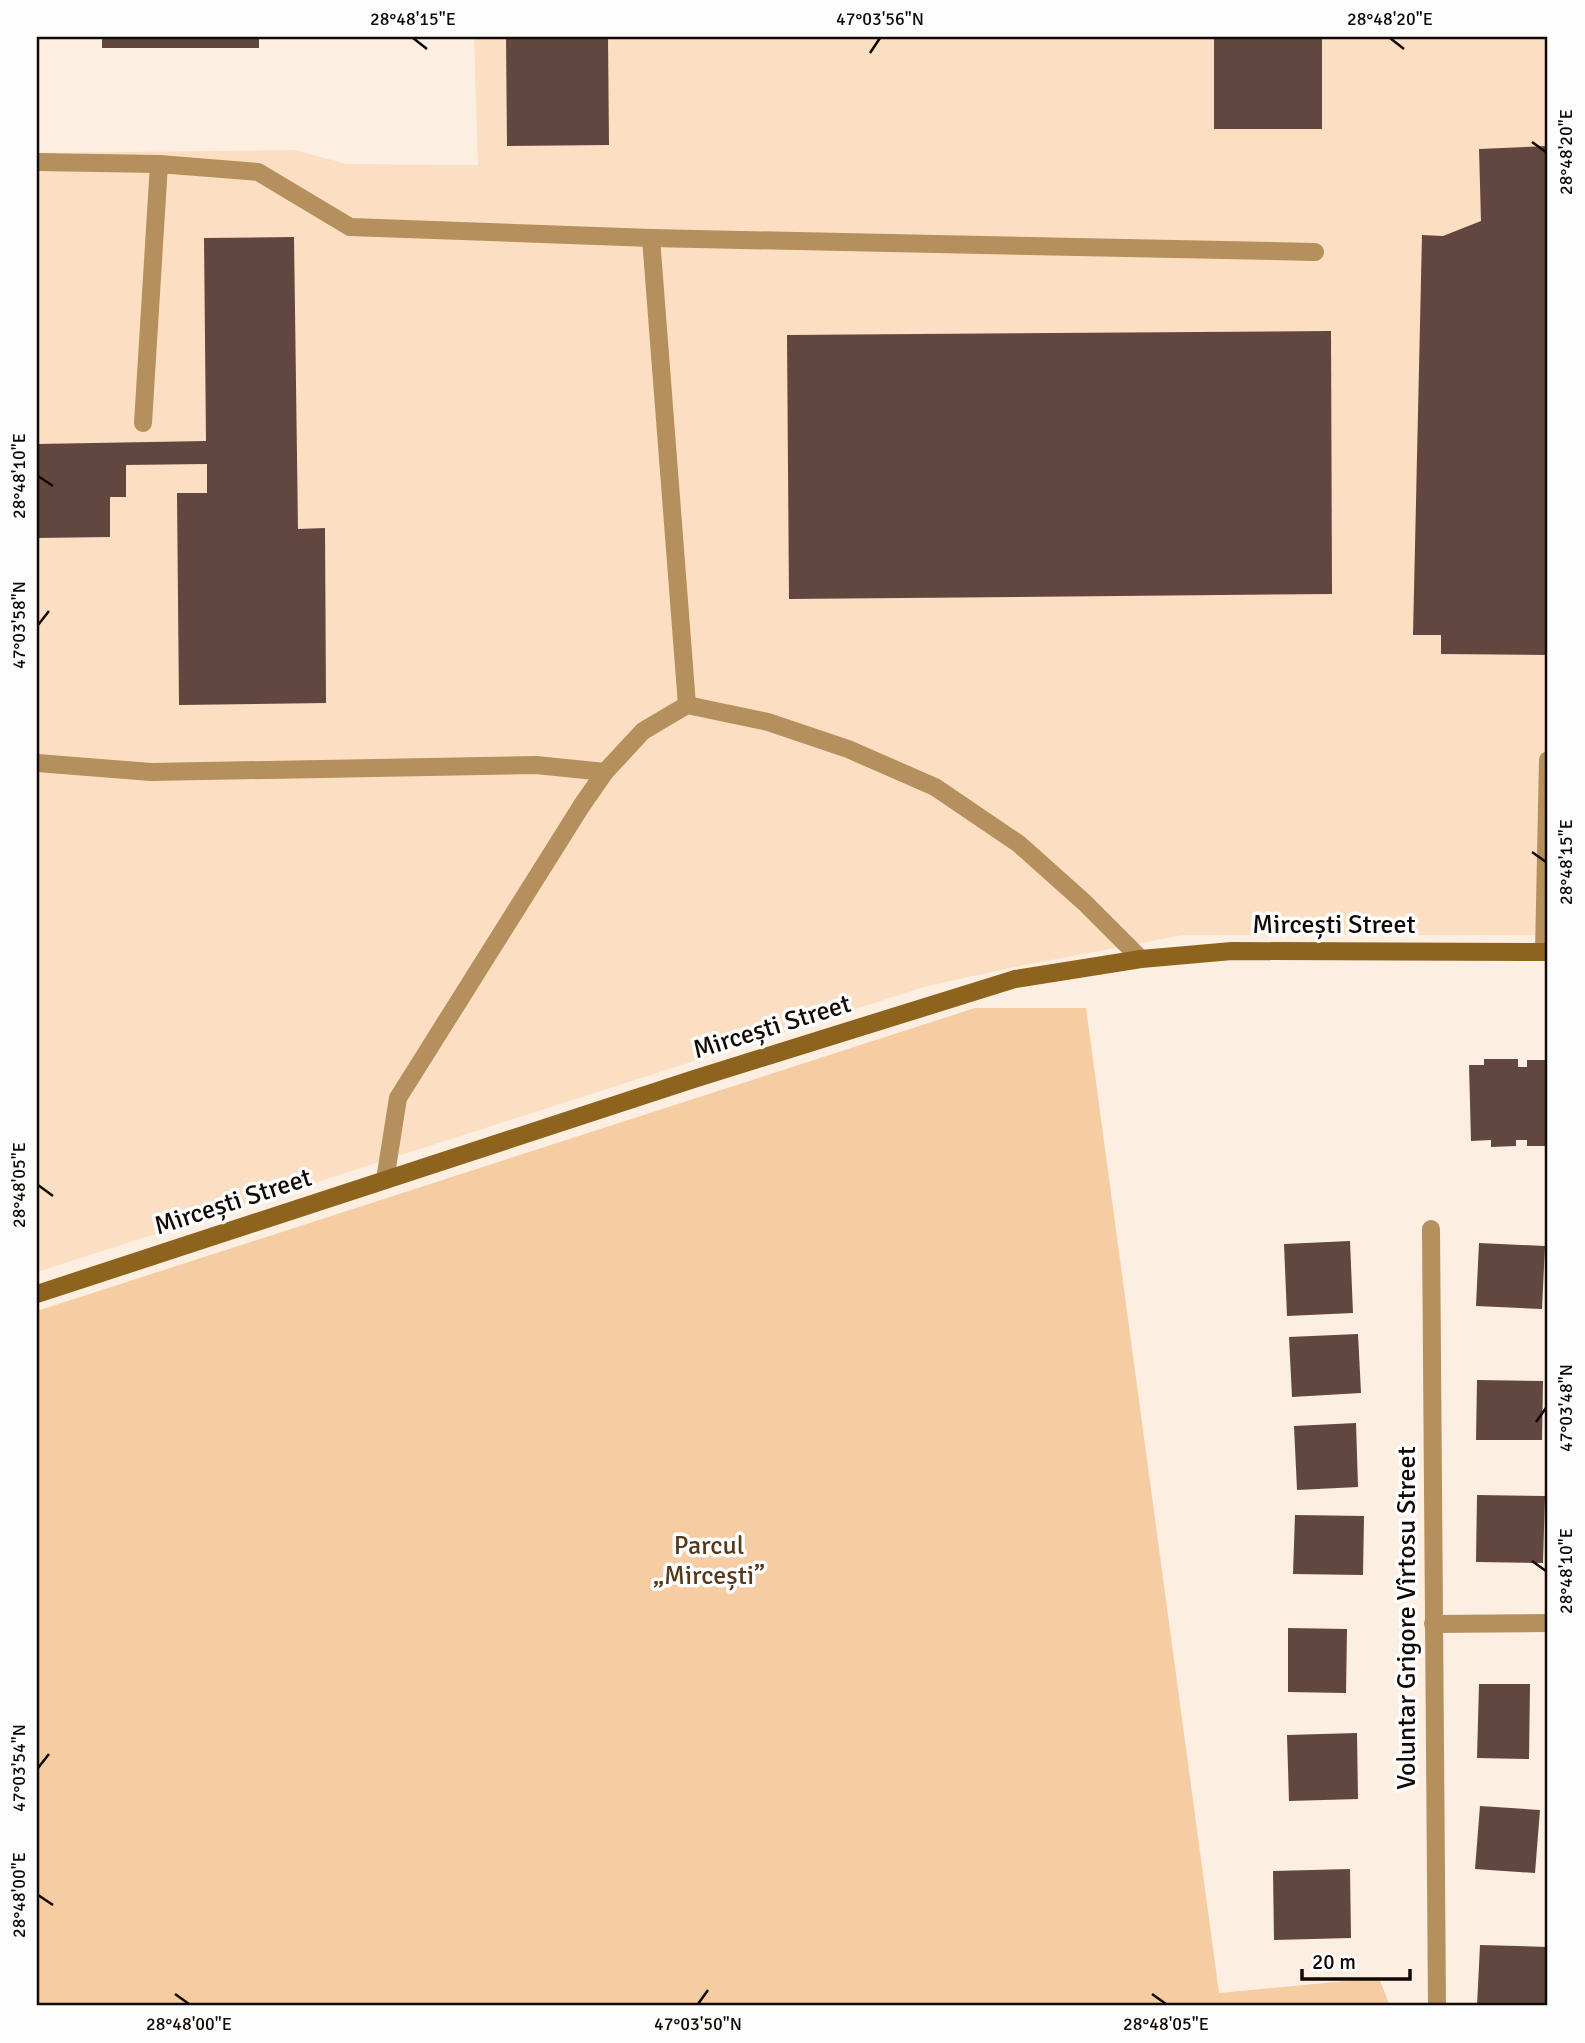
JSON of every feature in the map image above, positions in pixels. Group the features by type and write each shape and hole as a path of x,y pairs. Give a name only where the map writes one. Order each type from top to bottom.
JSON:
{"main road":[{"name":"Mircești Street","path":"37,1294 694,1079 1015,979 1141,959 1232,951 1546,952"}],"street":[{"path":"37,162 159,164 258,172 349,227 651,238 1315,253"},
{"path":"143,424 159,164"},
{"path":"651,238 687,705"},
{"path":"385,1181 398,1098 582,805 605,772 643,732 687,705 768,722 848,749 935,787 1019,844 1141,959"},
{"path":"1546,952 1548,760"},
{"path":"37,763 151,772 536,765 605,772"},
{"name":"Voluntar Grigore Vîrtosu Street","path":"1431,1229 1437,2006"},
{"path":"1433,1624 1548,1623"}],"shaded area":[{"path":"474,37 1548,37 1548,935 1183,935 927,986 37,1272 37,153 295,150 346,164 478,165"}],"green space":[{"name":"Parcul „Mircești”","path":"975,1008 1086,1008 1219,1993 1379,1978 1390,2006 37,2006 37,1311"}],"building":[{"path":"102,37 259,37 259,48 102,48"},
{"path":"506,37 608,37 609,145 507,146"},
{"path":"1214,37 1322,37 1322,129 1214,129"},
{"path":"1548,146 1548,655 1441,654 1441,635 1413,635 1422,235 1443,236 1481,221 1479,149"},
{"path":"294,237 298,529 325,528 326,703 179,705 177,493 207,493 207,464 126,465 126,497 110,497 110,537 37,538 37,444 206,441 204,238"},
{"path":"1331,331 1332,594 789,599 787,335"},
{"path":"1484,1059 1518,1059 1518,1067 1527,1067 1527,1060 1548,1060 1548,1146 1527,1146 1527,1140 1516,1140 1516,1146 1491,1147 1491,1140 1471,1141 1469,1065 1484,1065"},
{"path":"1350,1241 1353,1313 1287,1316 1284,1244"},
{"path":"1479,1243 1545,1246 1542,1309 1476,1306"},
{"path":"1358,1334 1361,1393 1292,1397 1289,1337"},
{"path":"1477,1380 1543,1381 1542,1440 1476,1440"},
{"path":"1356,1423 1358,1487 1297,1490 1294,1426"},
{"path":"1477,1495 1545,1496 1543,1563 1476,1562"},
{"path":"1295,1515 1364,1516 1363,1575 1293,1574"},
{"path":"1288,1628 1347,1629 1346,1693 1288,1692"},
{"path":"1479,1684 1530,1684 1529,1759 1477,1758"},
{"path":"1357,1733 1358,1799 1289,1801 1287,1735"},
{"path":"1480,1806 1540,1810 1535,1873 1475,1869"},
{"path":"1350,1869 1351,1938 1274,1940 1273,1871"},
{"path":"1480,1945 1548,1947 1548,2006 1477,2006"}]}
